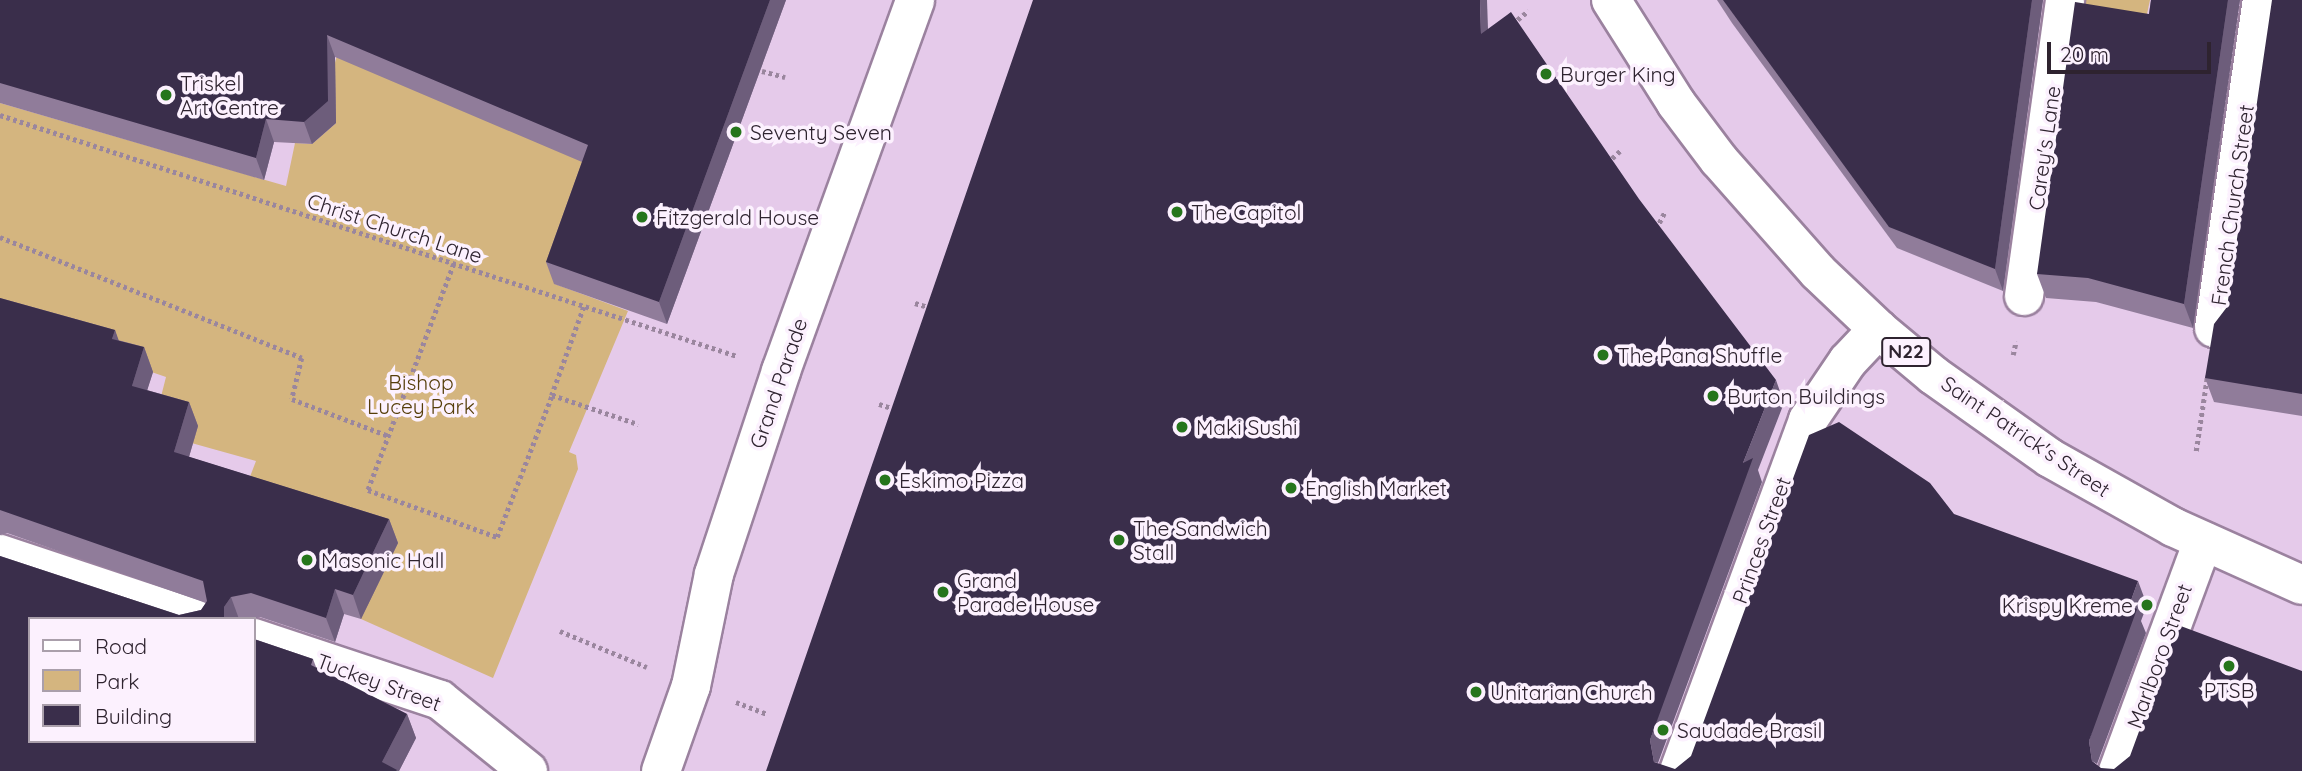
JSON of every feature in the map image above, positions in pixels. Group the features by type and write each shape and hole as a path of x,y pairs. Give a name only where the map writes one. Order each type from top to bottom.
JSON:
{"main road":[{"name":"Grand Parade","path":"661,771 691,686 714,574 781,371 915,0"},
{"name":"Saint Patrick's Street","path":"1611,0 1676,103 1719,160 1818,272 1878,329 1933,375 2050,458 2203,541 2302,585"},
{"name":"Carey's Lane","path":"2024,296 2065,0"},
{"name":"French Church Street","path":"2214,328 2262,0"},
{"name":"Princes Street","path":"1679,771 1803,430 1829,387 1878,329"},
{"name":"Marlboro Street","path":"2118,771 2203,541"},
{"path":"0,554 189,617"},
{"name":"Tuckey Street","path":"256,639 440,700 528,771"}],"path":[{"path":"1502,32 1528,11"},
{"path":"762,71 785,77"},
{"name":"Christ Church Lane","path":"0,115 781,371"},
{"path":"1607,164 1621,150"},
{"path":"1654,232 1665,211"},
{"path":"0,237 302,358 292,398 389,436"},
{"path":"454,264 368,490 497,537 584,307"},
{"path":"915,303 942,312"},
{"path":"2196,451 2214,328"},
{"path":"552,395 638,424"},
{"path":"879,404 908,414"}],"green space":[{"path":"2081,0 2150,0 2144,28 2079,15"},
{"name":"Bishop Lucey Park","path":"344,30 596,168 555,284 628,311 569,452 576,455 578,469 493,678 361,619 243,495 256,461 152,432 166,377 0,320 0,103 286,186 295,143 312,144 336,123 328,88"}],"building":[{"path":"0,0 770,0 659,302 546,262 588,145 327,35 328,101 304,122 266,119 256,158 0,83"},
{"path":"1033,0 1480,0 1481,34 1511,12 1639,199 1776,380 1743,463 1753,458 1650,740 1654,762 1675,769 1691,756 1809,435 1839,422 1930,483 1954,514 2138,581 2129,606 2137,609 2089,741 2092,761 2101,768 2114,769 2130,756 2178,625 2302,671 2302,771 766,771"},
{"path":"1723,0 2032,0 1995,269 1889,227"},
{"path":"2151,0 2228,0 2184,304 2088,278 2037,274 2075,2 2149,14"},
{"path":"2272,0 2302,0 2302,394 2205,378 2214,324 2227,307"},
{"path":"0,298 115,330 112,339 144,347 132,386 189,402 174,452 389,519 353,595 335,589 326,618 251,593 231,597 224,607 224,617 28,617 28,743 256,743 256,640 313,659 311,665 407,714 382,762 397,770 0,771 0,556 179,615 201,610 207,601 203,581 0,510"}],"place":[{"name":"Burger King","path":"1546,74"},
{"name":"Triskel Art Centre","path":"166,95"},
{"name":"Seventy Seven","path":"736,132"},
{"name":"The Capitol","path":"1177,212"},
{"name":"Fitzgerald House","path":"642,217"},
{"name":"The Pana Shuffle","path":"1603,355"},
{"name":"Burton Buildings","path":"1713,396"},
{"name":"Maki Sushi","path":"1182,427"},
{"name":"Eskimo Pizza","path":"885,480"},
{"name":"English Market","path":"1291,488"},
{"name":"The Sandwich Stall","path":"1119,540"},
{"name":"Masonic Hall","path":"307,560"},
{"name":"Grand Parade House","path":"943,592"},
{"name":"Krispy Kreme","path":"2147,605"},
{"name":"PTSB","path":"2229,666"},
{"name":"Unitarian Church","path":"1476,692"},
{"name":"Saudade Brasil","path":"1663,730"}]}
